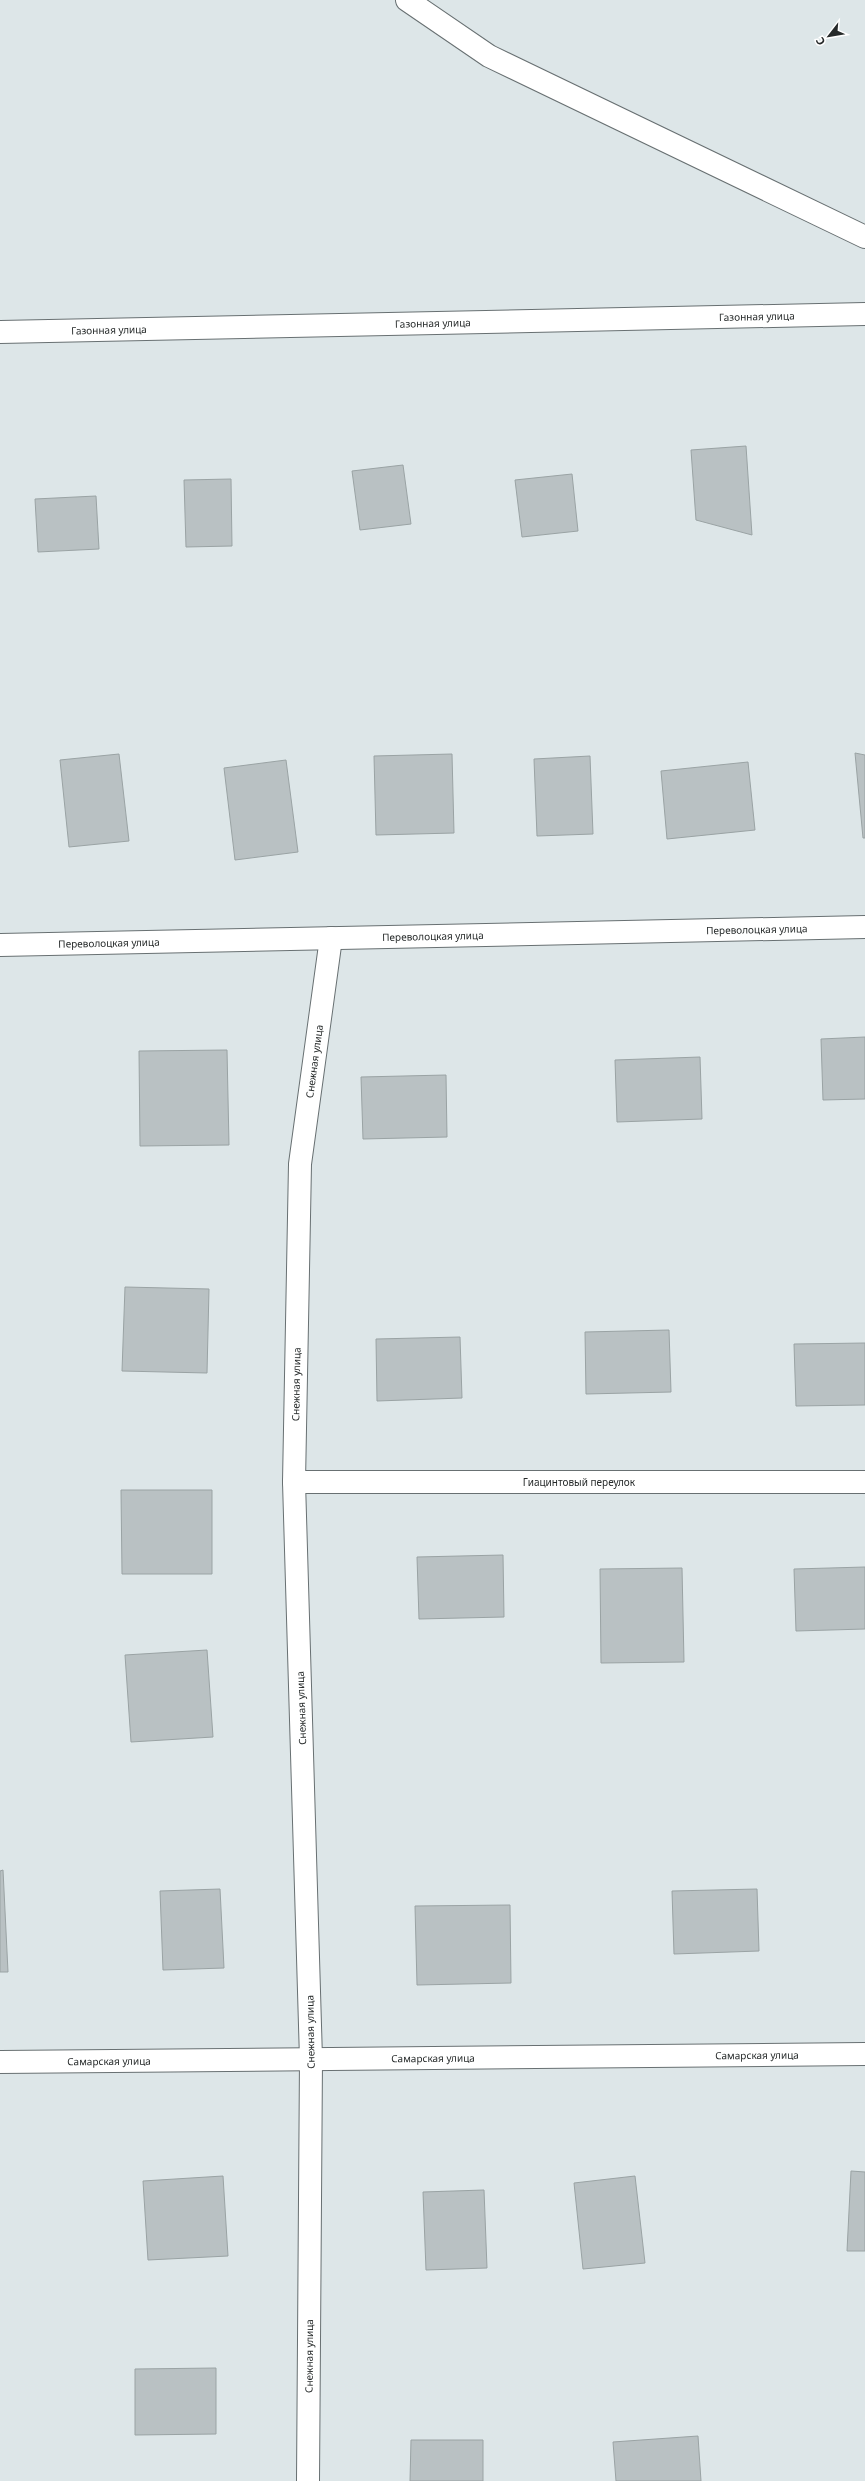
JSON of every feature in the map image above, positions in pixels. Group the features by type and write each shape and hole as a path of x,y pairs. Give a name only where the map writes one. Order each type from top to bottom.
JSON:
{"street":[{"path":"407,0 489,56 865,237"},
{"name":"Газонная улица","path":"0,332 865,314"},
{"name":"Переволоцкая улица","path":"0,945 865,927"},
{"name":"Снежная улица","path":"308,2481 311,2059 294,1482 300,1164 331,938"},
{"name":"Гиацинтовый переулок","path":"294,1482 865,1482"},
{"name":"Самарская улица","path":"0,2062 865,2054"}],"building":[{"path":"746,446 752,535 696,520 691,450"},
{"path":"403,465 411,524 360,530 352,471"},
{"path":"572,474 578,531 522,537 515,480"},
{"path":"231,479 232,546 186,547 184,480"},
{"path":"96,496 99,549 38,552 35,499"},
{"path":"855,753 865,755 865,838 863,838"},
{"path":"119,754 129,841 69,847 60,760"},
{"path":"452,754 454,833 376,835 374,756"},
{"path":"590,756 593,834 537,836 534,759"},
{"path":"286,760 298,852 235,860 224,768"},
{"path":"748,762 755,830 667,839 661,771"},
{"path":"865,1037 865,1099 823,1100 821,1039"},
{"path":"227,1050 229,1145 140,1146 139,1051"},
{"path":"700,1057 702,1119 617,1122 615,1060"},
{"path":"446,1075 447,1137 363,1139 361,1077"},
{"path":"125,1287 209,1289 207,1373 122,1371"},
{"path":"669,1330 671,1392 586,1394 585,1332"},
{"path":"460,1337 462,1398 377,1401 376,1339"},
{"path":"865,1343 865,1405 796,1406 794,1344"},
{"path":"121,1490 212,1490 212,1574 122,1574"},
{"path":"503,1555 504,1617 419,1619 417,1557"},
{"path":"865,1567 865,1629 796,1631 794,1569"},
{"path":"682,1568 684,1662 601,1663 600,1569"},
{"path":"207,1650 213,1737 131,1742 125,1655"},
{"path":"3,1870 8,1972 0,1972 0,1871"},
{"path":"220,1889 224,1968 163,1970 160,1891"},
{"path":"757,1889 759,1951 674,1954 672,1891"},
{"path":"510,1905 511,1983 417,1985 415,1906"},
{"path":"851,2171 865,2172 865,2251 847,2251"},
{"path":"223,2176 228,2256 148,2260 143,2181"},
{"path":"635,2176 645,2263 583,2269 574,2183"},
{"path":"484,2190 487,2268 426,2270 423,2192"},
{"path":"216,2368 216,2434 135,2435 135,2369"},
{"path":"698,2436 701,2481 616,2481 613,2442"},
{"path":"411,2440 483,2440 483,2481 410,2481"}]}
